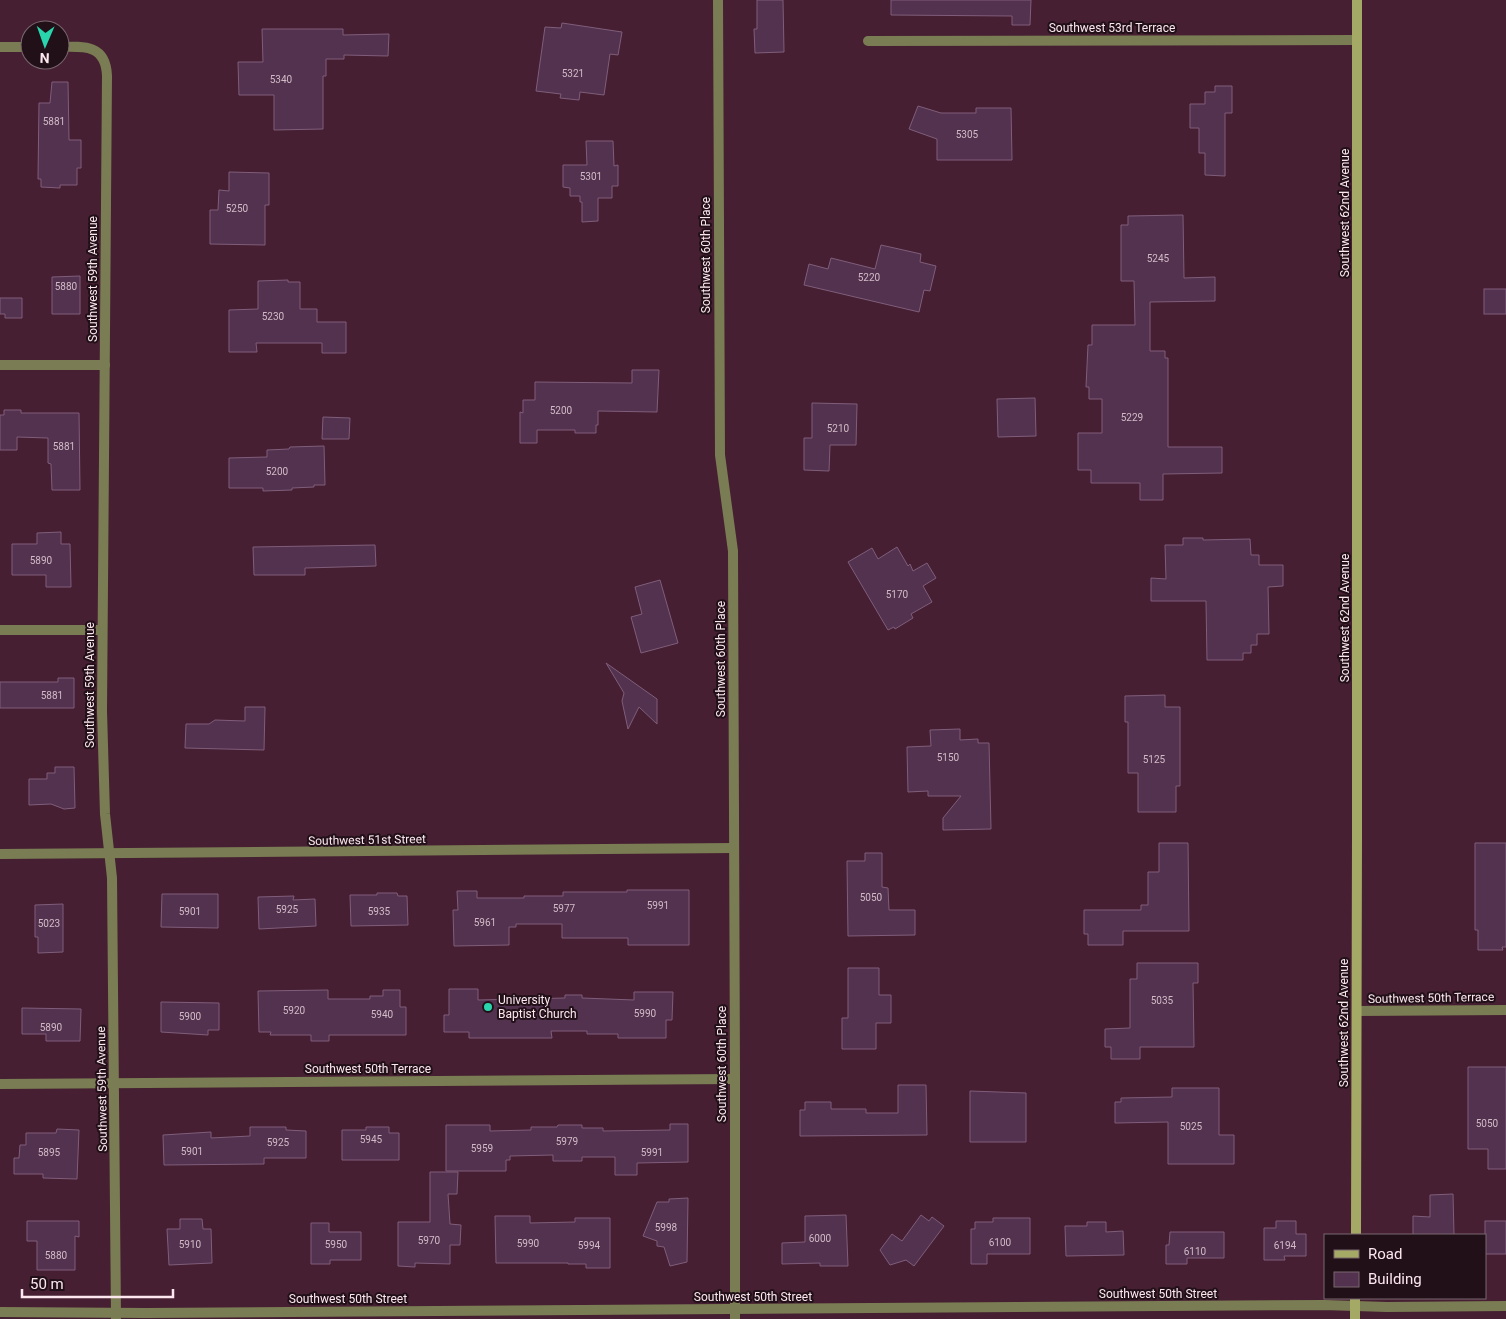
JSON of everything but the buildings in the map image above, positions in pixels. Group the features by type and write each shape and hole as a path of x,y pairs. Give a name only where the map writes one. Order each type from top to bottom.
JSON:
{"street":[{"name":"Southwest 60th Place","path":"718,0 720,445 733,551 734,1314"},
{"name":"Southwest 62nd Avenue","path":"1356,1234 1357,0"},
{"name":"Southwest 53rd Terrace","path":"868,42 1356,40"},
{"path":"0,47 20,47"},
{"name":"Southwest 59th Avenue","path":"70,47 85,47 98,52 106,64 107,76 102,711 104,790 112,878 116,1316"},
{"path":"0,365 105,365"},
{"path":"0,630 102,630"},
{"name":"Southwest 51st Street","path":"0,854 734,848"},
{"name":"Southwest 50th Terrace","path":"1357,1011 1506,1010"},
{"name":"Southwest 50th Terrace","path":"0,1084 735,1080"},
{"path":"1355,1302 1355,1319"},
{"name":"Southwest 50th Street","path":"0,1312 116,1316 734,1314 1355,1302 1506,1306"}],"place":[{"name":"University Baptist Church","path":"488,1007"}]}
